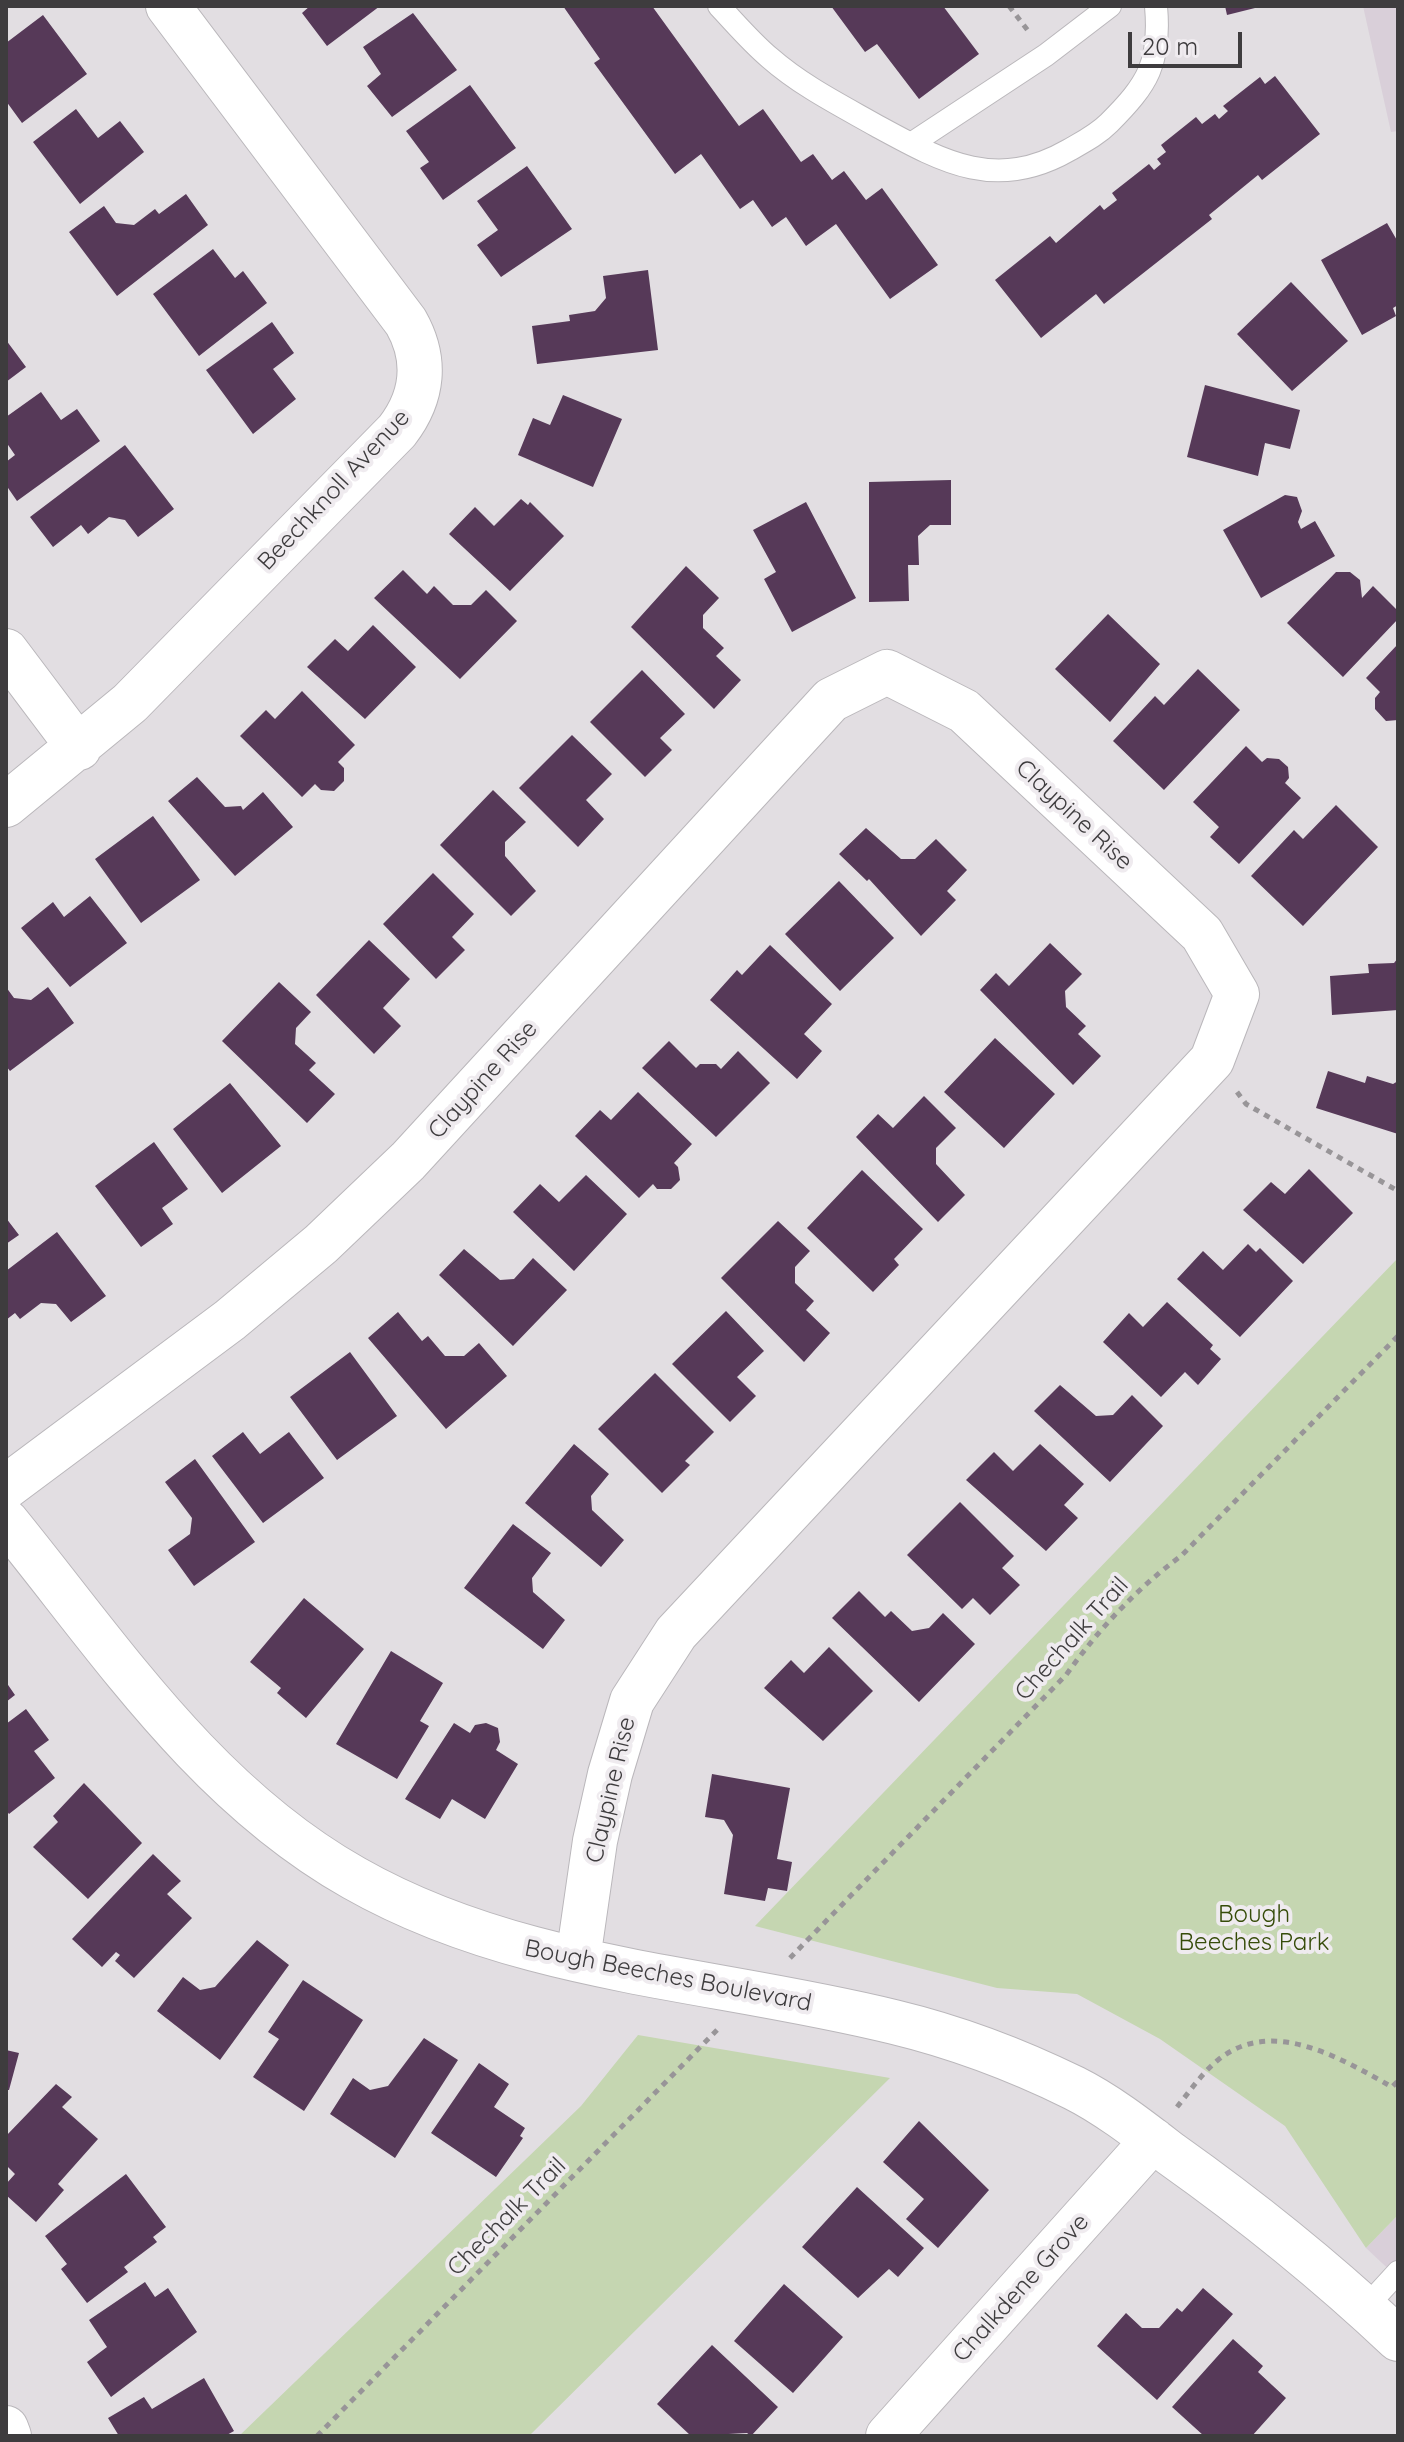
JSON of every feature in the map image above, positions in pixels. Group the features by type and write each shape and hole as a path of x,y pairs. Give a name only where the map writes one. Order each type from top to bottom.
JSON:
{"street":[{"name":"Beechknoll Avenue","path":"6,805 130,703 397,431 415,404 420,383 418,351 406,322 168,6"},
{"path":"6,651 79,748"},
{"name":"Claypine Rise","path":"6,1487 230,1320 321,1244 408,1161 831,700 887,672 964,711 1202,934 1237,994 1212,1060 676,1633 632,1701 610,1774 595,1841 578,1959"},
{"name":"Bough Beeches Boulevard","path":"6,1521 192,1750 282,1831 350,1876 423,1913 499,1941 893,2022 957,2040 1078,2090 1214,2184 1365,2308 1398,2339"},
{"name":"Chalkdene Grove","path":"888,2436 1153,2140"},
{"path":"6,2428 9,2436"}],"lane":[{"path":"719,6 770,58 808,86 954,165 1002,171 1049,162 1100,132 1142,91 1157,36 1156,6"},
{"path":"911,144 1046,55 1110,6"},
{"path":"1365,2308 1398,2272"}],"path":[{"path":"1212,1060 1246,1104 1398,1191"},
{"name":"Chechalk Trail","path":"784,1965 1066,1675 1099,1629 1154,1576 1181,1556 1398,1336"},
{"name":"Chechalk Trail","path":"317,2436 724,2023"},
{"path":"1153,2140 1196,2081 1219,2059 1259,2041 1292,2043 1332,2054 1398,2092"},
{"path":"1392,2087 1398,2081"}],"shaded area":[{"path":"1363,6 1398,6 1398,131 1391,132"},
{"path":"1398,2215 1398,2278 1366,2248"}],"green space":[{"name":"Bough Beeches Park","path":"1398,1258 1398,2215 1366,2248 1285,2126 1160,2039 1077,1994 997,1988 755,1926"},
{"path":"638,2035 890,2078 529,2436 239,2436 581,2106"}],"building":[{"path":"310,6 380,6 327,46 302,13"},
{"path":"563,6 652,6 739,126 763,109 801,162 813,154 832,180 844,171 866,200 882,188 938,265 890,299 836,224 806,246 786,217 772,227 753,200 740,209 701,154 675,174 594,63 600,59"},
{"path":"831,6 943,6 979,54 919,99 877,44 865,52"},
{"path":"1225,6 1259,6 1259,7 1227,15"},
{"path":"413,13 457,70 392,117 367,86 381,74 363,47"},
{"path":"43,15 87,74 22,123 6,101 6,43"},
{"path":"1275,76 1320,134 1262,180 1258,175 1209,215 1212,219 1104,304 1096,294 1041,338 995,280 1050,236 1056,243 1100,205 1104,210 1117,200 1112,193 1149,164 1154,170 1161,164 1157,159 1166,152 1161,145 1196,117 1202,124 1215,114 1219,119 1228,111 1223,106 1260,77 1265,84"},
{"path":"470,85 516,148 443,200 420,168 429,162 406,131"},
{"path":"76,109 98,138 120,121 144,152 80,204 33,142"},
{"path":"527,166 572,229 501,277 477,245 498,230 477,201"},
{"path":"186,194 208,225 117,296 69,232 104,206 116,223 134,225 155,209 159,214"},
{"path":"1387,223 1398,242 1398,305 1393,308 1396,316 1362,335 1321,260"},
{"path":"213,249 235,278 243,271 267,303 199,356 153,294"},
{"path":"648,270 658,350 537,364 532,326 570,321 569,315 595,311 606,298 603,276"},
{"path":"1291,282 1348,341 1292,391 1237,334"},
{"path":"272,322 294,353 273,369 296,399 253,434 206,370"},
{"path":"6,340 26,367 6,382"},
{"path":"1205,385 1300,410 1290,449 1265,443 1258,476 1187,457"},
{"path":"41,392 61,420 77,409 100,441 17,501 6,485 6,462 15,455 6,442 6,417"},
{"path":"563,395 622,419 593,487 518,455 533,418 550,425"},
{"path":"125,445 174,509 138,537 125,520 109,517 88,534 81,525 53,547 30,517"},
{"path":"951,480 951,525 930,525 918,536 919,565 908,565 909,601 869,602 869,482"},
{"path":"1285,495 1297,497 1302,511 1298,522 1301,529 1315,521 1335,556 1261,598 1223,530"},
{"path":"521,499 528,505 530,502 564,536 510,591 449,534 475,507 494,526"},
{"path":"806,502 856,598 792,632 764,579 776,572 753,530"},
{"path":"686,566 719,598 703,615 703,628 724,648 716,656 741,680 714,709 631,627"},
{"path":"403,570 427,594 434,586 453,605 471,605 486,590 517,621 460,679 374,598"},
{"path":"1336,572 1350,572 1360,580 1362,598 1373,586 1398,611 1398,619 1343,677 1287,623"},
{"path":"1108,614 1160,664 1110,722 1055,669"},
{"path":"373,625 416,667 365,719 307,667 335,639 348,651"},
{"path":"1398,644 1398,720 1386,721 1375,709 1375,698 1380,692 1366,678"},
{"path":"1198,669 1240,710 1164,790 1113,741 1155,696 1164,705"},
{"path":"642,670 685,714 660,738 672,750 645,777 590,722"},
{"path":"302,691 355,745 338,762 344,768 344,781 334,791 321,790 315,784 302,797 240,736 266,710 275,719"},
{"path":"572,735 612,774 586,800 604,819 578,847 519,788"},
{"path":"1246,746 1262,762 1267,758 1279,759 1288,767 1289,778 1285,783 1301,798 1239,864 1210,837 1219,827 1193,802"},
{"path":"197,777 225,807 241,806 243,810 263,792 293,827 235,876 168,801"},
{"path":"493,790 526,822 505,842 505,856 536,891 511,916 440,845"},
{"path":"1336,805 1378,847 1303,926 1251,876 1294,830 1303,839"},
{"path":"153,816 200,880 141,923 95,859"},
{"path":"866,828 901,859 915,859 936,839 967,870 947,891 956,900 921,936 869,879 867,881 839,854"},
{"path":"433,873 474,914 452,937 465,950 436,979 383,924"},
{"path":"839,881 894,938 840,991 785,934"},
{"path":"90,896 127,943 70,987 21,928 53,902 64,917"},
{"path":"369,940 410,979 383,1008 401,1026 374,1054 316,995"},
{"path":"1050,943 1082,974 1065,991 1066,1007 1086,1026 1078,1034 1101,1056 1073,1085 980,990 996,973 1009,986"},
{"path":"770,945 832,1004 804,1034 822,1051 797,1079 710,1000 737,970 742,975"},
{"path":"1398,958 1398,1010 1332,1015 1330,976 1369,973 1368,964 1394,963"},
{"path":"279,982 311,1012 296,1028 295,1044 316,1063 309,1070 335,1094 307,1123 222,1041"},
{"path":"6,987 14,998 31,1000 48,987 74,1023 10,1071 6,1066"},
{"path":"995,1038 1055,1094 1004,1148 944,1092"},
{"path":"669,1041 696,1068 700,1064 716,1064 721,1069 738,1051 770,1083 716,1137 642,1068"},
{"path":"1328,1071 1365,1083 1367,1076 1393,1084 1398,1081 1398,1134 1316,1108"},
{"path":"230,1083 281,1146 222,1193 173,1129"},
{"path":"638,1092 692,1144 674,1163 678,1167 680,1180 671,1189 657,1189 653,1184 639,1198 575,1136 600,1110 611,1120"},
{"path":"924,1096 956,1128 936,1148 936,1164 965,1195 938,1222 856,1137 878,1114 893,1128"},
{"path":"154,1142 188,1189 162,1208 173,1224 141,1247 95,1186"},
{"path":"1309,1169 1353,1213 1303,1264 1243,1210 1271,1182 1285,1194"},
{"path":"862,1170 923,1229 894,1259 899,1265 873,1292 807,1228"},
{"path":"586,1175 627,1214 574,1271 513,1212 540,1184 559,1202"},
{"path":"6,1218 19,1235 6,1244"},
{"path":"778,1221 810,1251 795,1267 795,1283 814,1301 806,1310 830,1333 804,1362 721,1278"},
{"path":"57,1232 106,1296 71,1322 56,1304 41,1303 20,1319 15,1313 6,1320 6,1271"},
{"path":"1248,1244 1256,1252 1260,1248 1293,1281 1240,1337 1177,1279 1203,1251 1223,1270"},
{"path":"464,1249 500,1280 514,1279 533,1258 567,1290 513,1346 439,1275"},
{"path":"1167,1302 1213,1345 1210,1349 1221,1359 1198,1385 1185,1372 1161,1397 1103,1342 1129,1313 1143,1327"},
{"path":"726,1311 764,1351 737,1377 756,1396 730,1422 672,1364"},
{"path":"398,1312 422,1341 428,1336 445,1356 464,1356 479,1343 507,1376 446,1429 368,1338"},
{"path":"350,1352 397,1416 337,1460 290,1397"},
{"path":"655,1373 714,1432 685,1461 690,1465 662,1493 598,1429"},
{"path":"1060,1385 1096,1416 1113,1415 1132,1395 1163,1426 1110,1482 1034,1411"},
{"path":"243,1432 260,1454 289,1432 324,1478 263,1523 212,1456"},
{"path":"574,1444 609,1474 591,1496 592,1510 624,1540 601,1567 525,1503"},
{"path":"1040,1444 1084,1484 1064,1505 1078,1518 1046,1551 966,1480 994,1452 1013,1471"},
{"path":"195,1459 255,1542 194,1586 168,1550 190,1534 192,1518 165,1482"},
{"path":"960,1502 1014,1556 1002,1568 1020,1585 990,1615 973,1598 962,1609 907,1555"},
{"path":"513,1524 551,1553 532,1578 533,1592 565,1620 543,1649 464,1588"},
{"path":"859,1591 885,1617 891,1611 912,1631 929,1628 943,1613 975,1644 919,1702 832,1618"},
{"path":"304,1598 364,1649 306,1718 277,1693 281,1688 250,1662"},
{"path":"829,1647 873,1691 823,1741 764,1688 791,1660 804,1673"},
{"path":"391,1651 443,1683 420,1721 429,1726 397,1779 336,1744"},
{"path":"6,1682 15,1695 6,1702"},
{"path":"26,1709 49,1740 34,1751 55,1778 9,1814 6,1810 6,1724"},
{"path":"454,1723 470,1733 475,1725 486,1723 498,1728 500,1742 496,1750 518,1764 485,1819 452,1799 440,1819 405,1799"},
{"path":"712,1774 790,1788 777,1859 792,1862 787,1891 768,1888 765,1901 724,1894 733,1835 724,1820 705,1817"},
{"path":"84,1783 142,1843 88,1899 33,1847 58,1822 53,1816"},
{"path":"153,1854 181,1881 167,1894 192,1918 134,1978 115,1961 120,1955 116,1952 102,1967 72,1939"},
{"path":"257,1940 289,1965 220,2060 157,2011 183,1977 200,1990 215,1987"},
{"path":"303,1980 363,2020 304,2111 253,2077 279,2039 268,2032"},
{"path":"424,2038 458,2060 395,2158 330,2114 353,2078 370,2090 388,2086"},
{"path":"6,2050 19,2053 9,2090 6,2090"},
{"path":"479,2063 509,2084 494,2107 525,2128 520,2136 523,2138 496,2177 431,2133"},
{"path":"56,2084 72,2097 62,2107 98,2139 58,2184 64,2190 36,2222 6,2195 6,2184 15,2174 6,2165 6,2136"},
{"path":"919,2121 989,2190 938,2248 906,2219 924,2199 883,2162"},
{"path":"126,2174 166,2227 153,2237 157,2242 124,2267 128,2272 87,2303 61,2269 67,2264 45,2236"},
{"path":"857,2187 924,2248 898,2277 889,2269 858,2298 802,2247"},
{"path":"145,2282 155,2297 168,2288 197,2332 111,2397 87,2362 107,2347 89,2320"},
{"path":"784,2284 843,2337 793,2393 734,2341"},
{"path":"1203,2288 1233,2314 1157,2400 1097,2346 1126,2313 1142,2328 1159,2328 1177,2308 1182,2312"},
{"path":"1233,2339 1263,2366 1258,2372 1286,2398 1252,2436 1204,2436 1172,2407"},
{"path":"712,2345 778,2407 751,2436 747,2433 691,2436 657,2404"},
{"path":"204,2378 234,2431 225,2436 119,2436 108,2418 144,2397 152,2409"}]}
